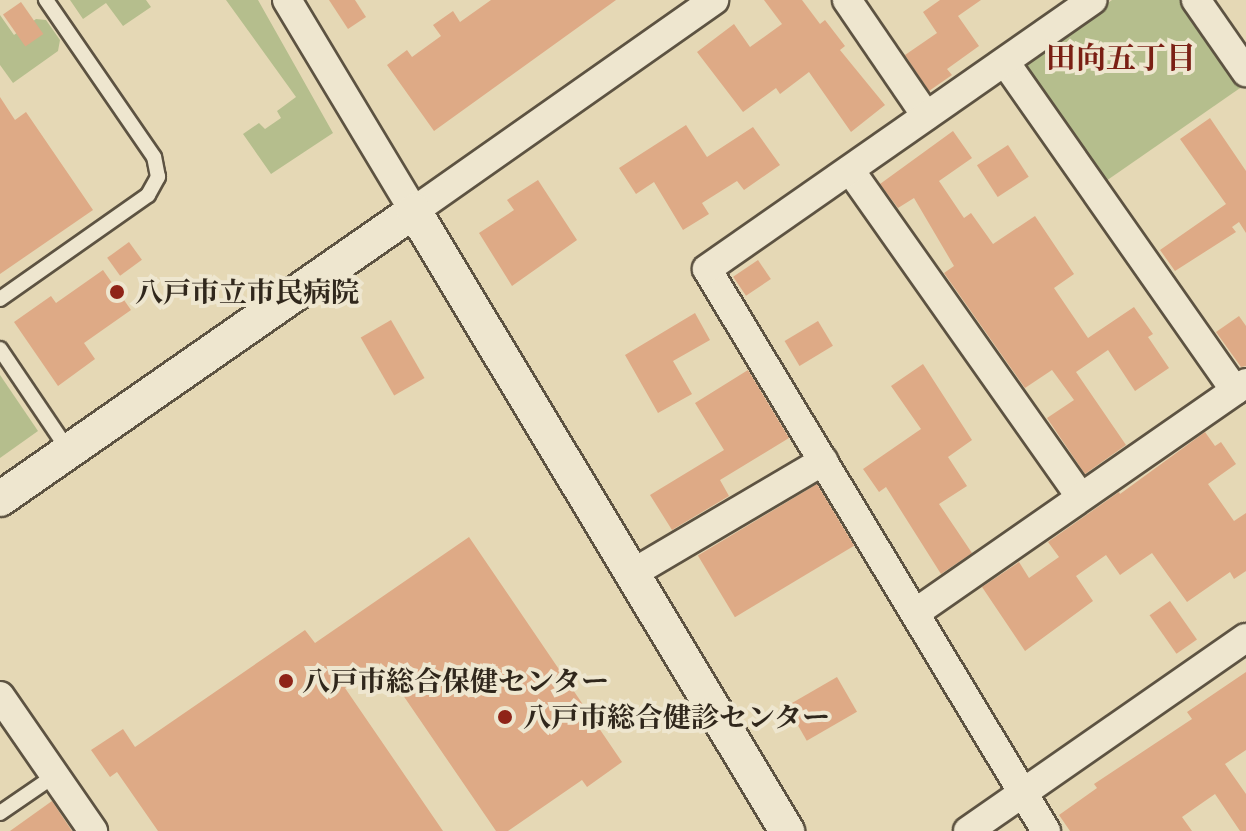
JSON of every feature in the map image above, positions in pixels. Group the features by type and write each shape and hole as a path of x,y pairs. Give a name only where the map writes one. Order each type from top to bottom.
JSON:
{"street":[{"path":"287,0 787,831"},
{"path":"0,499 714,0"},
{"path":"847,0 926,116"},
{"path":"1046,831 707,269 1093,0"},
{"path":"1196,0 1246,72"},
{"path":"915,613 1241,386 1005,62"},
{"path":"850,170 1081,497"},
{"path":"633,573 823,461"},
{"path":"968,831 1246,638"},
{"path":"0,696 93,831"}],"lane":[{"path":"0,299 148,195 158,177 154,157 46,0"},
{"path":"0,349 68,450"},
{"path":"0,813 54,776"}],"green space":[{"path":"70,0 146,0 151,7 123,26 106,3 83,19"},
{"path":"226,0 258,0 333,133 271,174 243,134 259,123 265,129 281,118 277,111 296,97"},
{"path":"1112,0 1182,0 1243,86 1106,181 1027,69 1029,58"},
{"path":"0,15 14,35 36,19 46,20 60,40 58,51 13,83 0,65"},
{"path":"0,375 38,431 0,458"}],"building":[{"path":"329,0 355,0 366,17 348,29"},
{"path":"491,0 616,0 434,131 387,65 407,50 412,57 441,36 433,25 453,11 460,22"},
{"path":"764,0 802,0 820,24 825,20 845,46 840,50 885,105 851,132 809,72 780,94 776,88 743,112 697,52 734,24 750,47 782,24"},
{"path":"940,0 981,0 958,16 979,46 947,69 952,75 929,91 905,55 937,33 923,12"},
{"path":"21,2 43,34 25,47 3,15"},
{"name":"八戸市立市民病院","path":"0,97 15,120 26,112 93,210 0,274"},
{"path":"1210,118 1246,171 1246,233 1239,222 1232,227 1236,232 1175,271 1160,250 1226,204 1180,139"},
{"path":"686,125 707,157 753,127 780,165 744,190 737,181 702,203 709,214 683,230 654,182 636,194 619,168"},
{"path":"953,131 972,158 939,181 964,218 971,213 993,244 1035,216 1074,274 1054,288 1088,338 1134,307 1153,334 1148,337 1169,368 1135,391 1108,350 1076,372 1126,445 1085,474 1047,418 1074,400 1052,370 1025,388 944,273 954,266 914,198 898,208 880,184"},
{"path":"1008,145 1029,177 998,197 977,165"},
{"path":"538,180 577,240 512,286 479,233 514,210 507,200"},
{"path":"129,242 142,260 120,276 107,258"},
{"path":"758,260 771,279 746,296 733,277"},
{"path":"103,270 131,310 84,343 95,359 58,386 14,322 51,296 56,303"},
{"path":"695,313 710,340 673,361 692,394 658,413 625,355"},
{"path":"1239,316 1246,326 1246,366 1241,367 1216,332"},
{"path":"391,320 424,378 394,396 361,338"},
{"path":"818,321 833,346 800,366 785,341"},
{"path":"923,364 972,440 948,457 967,486 939,504 972,553 941,574 886,487 879,492 863,469 921,429 891,386"},
{"path":"748,370 789,438 720,480 729,496 672,530 650,495 724,450 695,403"},
{"path":"1205,432 1215,446 1221,442 1236,464 1208,484 1234,521 1246,513 1246,571 1234,579 1230,572 1187,602 1152,553 1120,575 1106,555 1076,576 1093,601 1025,651 982,587 1019,562 1029,578 1059,557 1048,542"},
{"path":"817,484 854,546 735,617 698,556"},
{"path":"469,537 622,762 587,787 582,780 508,831 496,831 381,663 345,688 443,831 158,831 117,772 110,777 91,750 123,729 135,747 305,630 315,643"},
{"path":"1170,601 1197,640 1176,654 1150,615"},
{"path":"1246,672 1246,750 1225,764 1246,794 1246,831 1240,831 1215,794 1182,817 1192,831 1070,831 1059,815 1097,788 1094,784 1192,719 1187,712"},
{"path":"837,677 857,712 807,741 787,706"},
{"path":"52,801 72,831 10,831"}],"place":[{"name":"八戸市立市民病院","path":"117,292"},
{"name":"八戸市総合保健センター","path":"286,681"},
{"name":"八戸市総合健診センター","path":"505,717"}],"district":[{"name":"田向五丁目","path":"1121,58"}]}
